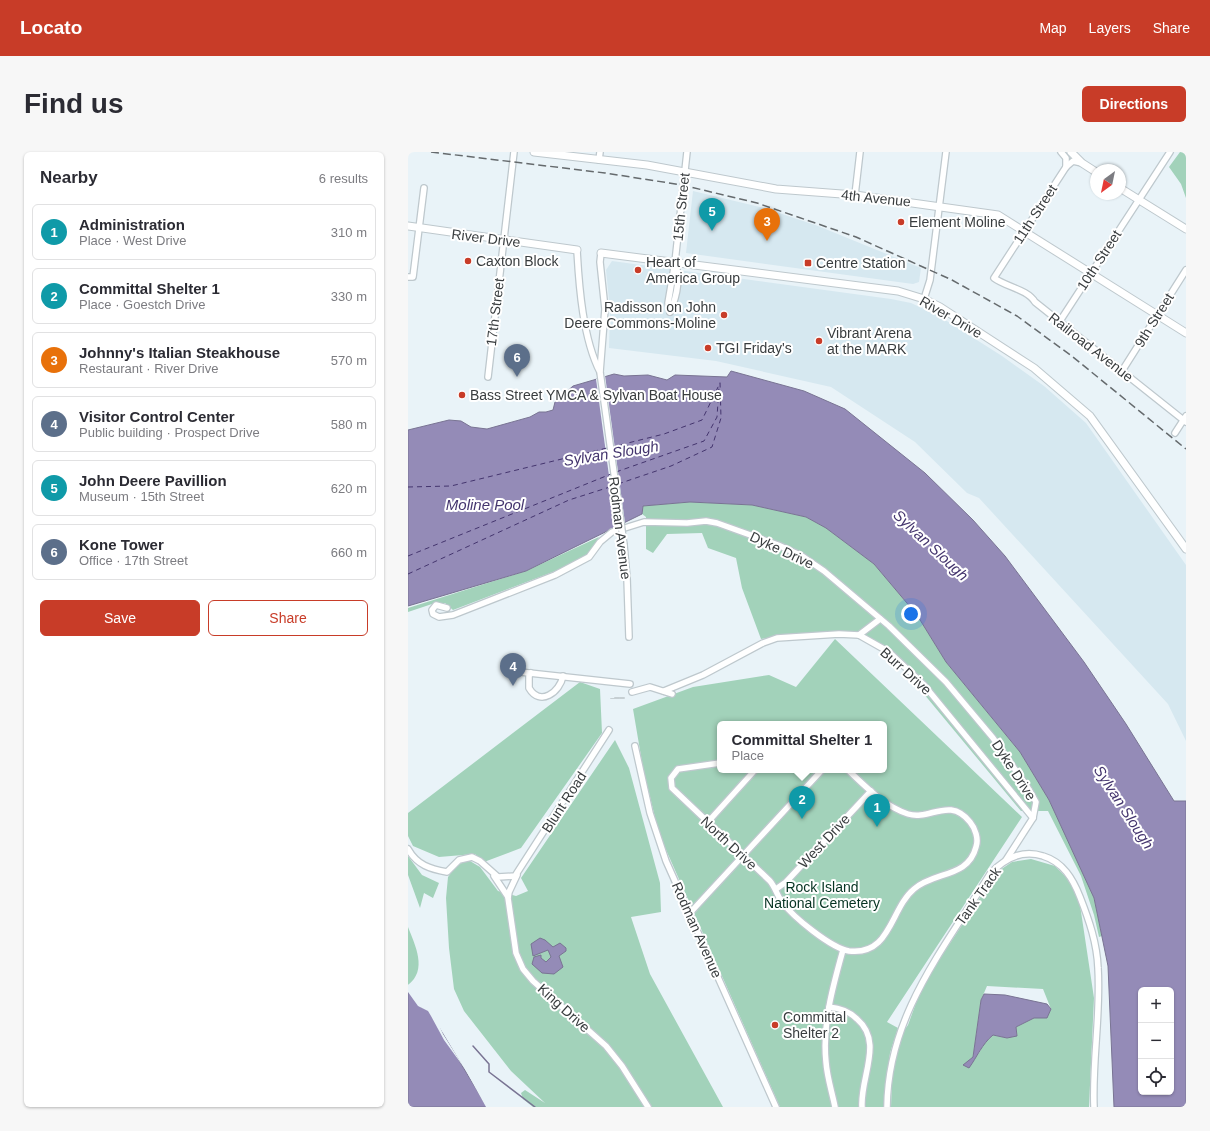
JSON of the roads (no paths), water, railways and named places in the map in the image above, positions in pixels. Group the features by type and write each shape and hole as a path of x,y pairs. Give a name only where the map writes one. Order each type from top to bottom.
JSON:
{"main road":[{"name":"4th Avenue","path":"534,152 600,156 781,190 855,195 998,215 1025,230 1186,333"},
{"path":"1071,152 1082,163 1090,168"},
{"path":"1126,192 1186,229"},
{"name":"River Drive","path":"408,226 419,229 504,239 577,250"},
{"name":"River Drive","path":"408,230 419,229"},
{"name":"River Drive","path":"601,253 898,291 924,299 940,307 1022,360 1081,408 1100,428 1186,549"}],"street":[{"name":"17th Street","path":"488,376 514,152"},
{"name":"15th Street","path":"675,262 679,273 676,294 670,312 668,303 675,262 687,152"},
{"path":"855,195 860,152"},
{"path":"924,299 930,280 946,152"},
{"path":"1061,152 1066,158 1066,167"},
{"name":"10th Street","path":"1060,321 1170,152"},
{"path":"1066,167 1073,162 1082,163"},
{"name":"11th Street","path":"994,278 1066,167"},
{"path":"411,277 424,188"},
{"path":"577,250 589,344 600,372"},
{"path":"600,372 604,312 600,262 601,253"},
{"name":"9th Street","path":"1122,371 1186,270"},
{"name":"Railroad Avenue","path":"994,278 1009,287 1029,295 1035,302 1185,419"},
{"name":"Rodman Avenue","path":"600,372 624,545 627,578 629,637"},
{"path":"1175,433 1185,419"},
{"name":"Dyke Drive","path":"447,608 436,605 432,610 433,614 439,617 453,615 538,583 583,561 592,554 600,542 612,532 644,522 687,523 706,521 717,523 752,534 802,556 837,581 932,667 993,738 1033,796 1036,806 1033,818 1006,860"},
{"path":"859,635 880,619"},
{"name":"Burr Drive","path":"664,691 703,674 763,643 777,638 839,634 859,635 889,652 924,685 1033,818"},
{"path":"511,671 630,684"},
{"path":"532,673 528,680 529,688 534,694 541,697 554,693 560,685 563,676"},
{"path":"632,692 650,687 672,694"},
{"name":"Blunt Road","path":"508,898 509,892 518,872 609,730"},
{"name":"Rodman Avenue","path":"635,746 653,825 689,914 776,1107"},
{"name":"North Drive","path":"717,763 678,769 671,781 675,793 770,881 776,889 780,899 789,909 826,941 843,950"},
{"path":"747,779 748,773"},
{"path":"707,823 752,773"},
{"path":"689,914 819,773"},
{"path":"835,1107 826,1062 825,1041 832,990 843,950 861,950 878,943 889,930 901,904 909,894 925,882 962,869 972,859 977,844 973,827 966,818 957,812 942,809 926,814 910,814 890,805 871,791 851,773"},
{"name":"West Drive","path":"776,889 786,882 871,791"},
{"path":"408,850 415,860 424,866 447,872 459,860 472,857 480,861 494,875 508,898"},
{"name":"Tank Track","path":"888,1107 889,1077 896,1041 914,997 990,874 1006,860 1020,855 1037,854 1059,864 1071,878 1088,916 1093,936 1098,967 1094,1107"},
{"path":"494,875 508,878 515,876 518,872"},
{"name":"King Drive","path":"508,898 516,953 523,969 533,981 606,1046 622,1066 648,1107"},
{"path":"829,1007 842,1009 852,1014 865,1027 869,1036 870,1050 863,1084 862,1107"}],"water":[{"name":"Moline Pool","path":"731,371 804,391 845,409 925,473 973,520 1005,556 1084,662 1126,724 1174,801 1186,801 1186,1107 1114,1107 1108,966 1094,898 1049,800 1020,752 946,662 917,615 874,564 826,528 806,517 752,505 690,502 643,506 642,514 526,571 408,606 408,430 449,420 461,421 471,427 487,429 530,417 539,412 553,410 555,402 573,386 614,374 624,376 648,375 667,380 675,375 727,377"},
{"path":"540,938 545,940 553,947 560,943 566,948 566,951 559,956 563,967 554,974 542,973 532,964 534,957 541,955 541,958 546,962 551,957 548,950 533,956 531,944"},
{"path":"408,985 421,1007 428,1009 487,1107 408,1107"},
{"path":"984,994 1005,995 1047,1004 1051,1009 1047,1018 1034,1018 1016,1027 1017,1036 1007,1038 993,1035 983,1046 969,1068 963,1065 973,1057 981,1000"}],"waterway":[{"path":"473,1046 489,1064 489,1072 535,1107"}],"railway":[{"path":"431,152 605,173 682,185 757,203 856,237 952,280 1017,316 1073,357 1186,449"}],"place":[{"name":"Element Moline","path":"901,222"},
{"name":"John Deere Pavillion","path":"712,231"},
{"name":"Johnny's Italian Steakhouse","path":"767,241"},
{"name":"Caxton Block","path":"468,261"},
{"name":"Centre Station","path":"808,263"},
{"name":"Heart of America Group","path":"638,270"},
{"name":"Radisson on John Deere Commons-Moline","path":"724,315"},
{"name":"Vibrant Arena at the MARK","path":"819,341"},
{"name":"TGI Friday's","path":"708,348"},
{"name":"Kone Tower","path":"517,377"},
{"name":"Bass Street YMCA & Sylvan Boat House","path":"462,395"},
{"name":"Visitor Control Center","path":"513,686"},
{"name":"Committal Shelter 1","path":"802,819"},
{"name":"Administration","path":"877,827"},
{"name":"Committal Shelter 2","path":"775,1025"}],"water label":[{"name":"Sylvan Slough","path":"611,453"},
{"name":"Sylvan Slough","path":"931,545"},
{"name":"Sylvan Slough","path":"1124,807"}],"park label":[{"name":"Rock Island National Cemetery","path":"822,896"}]}
